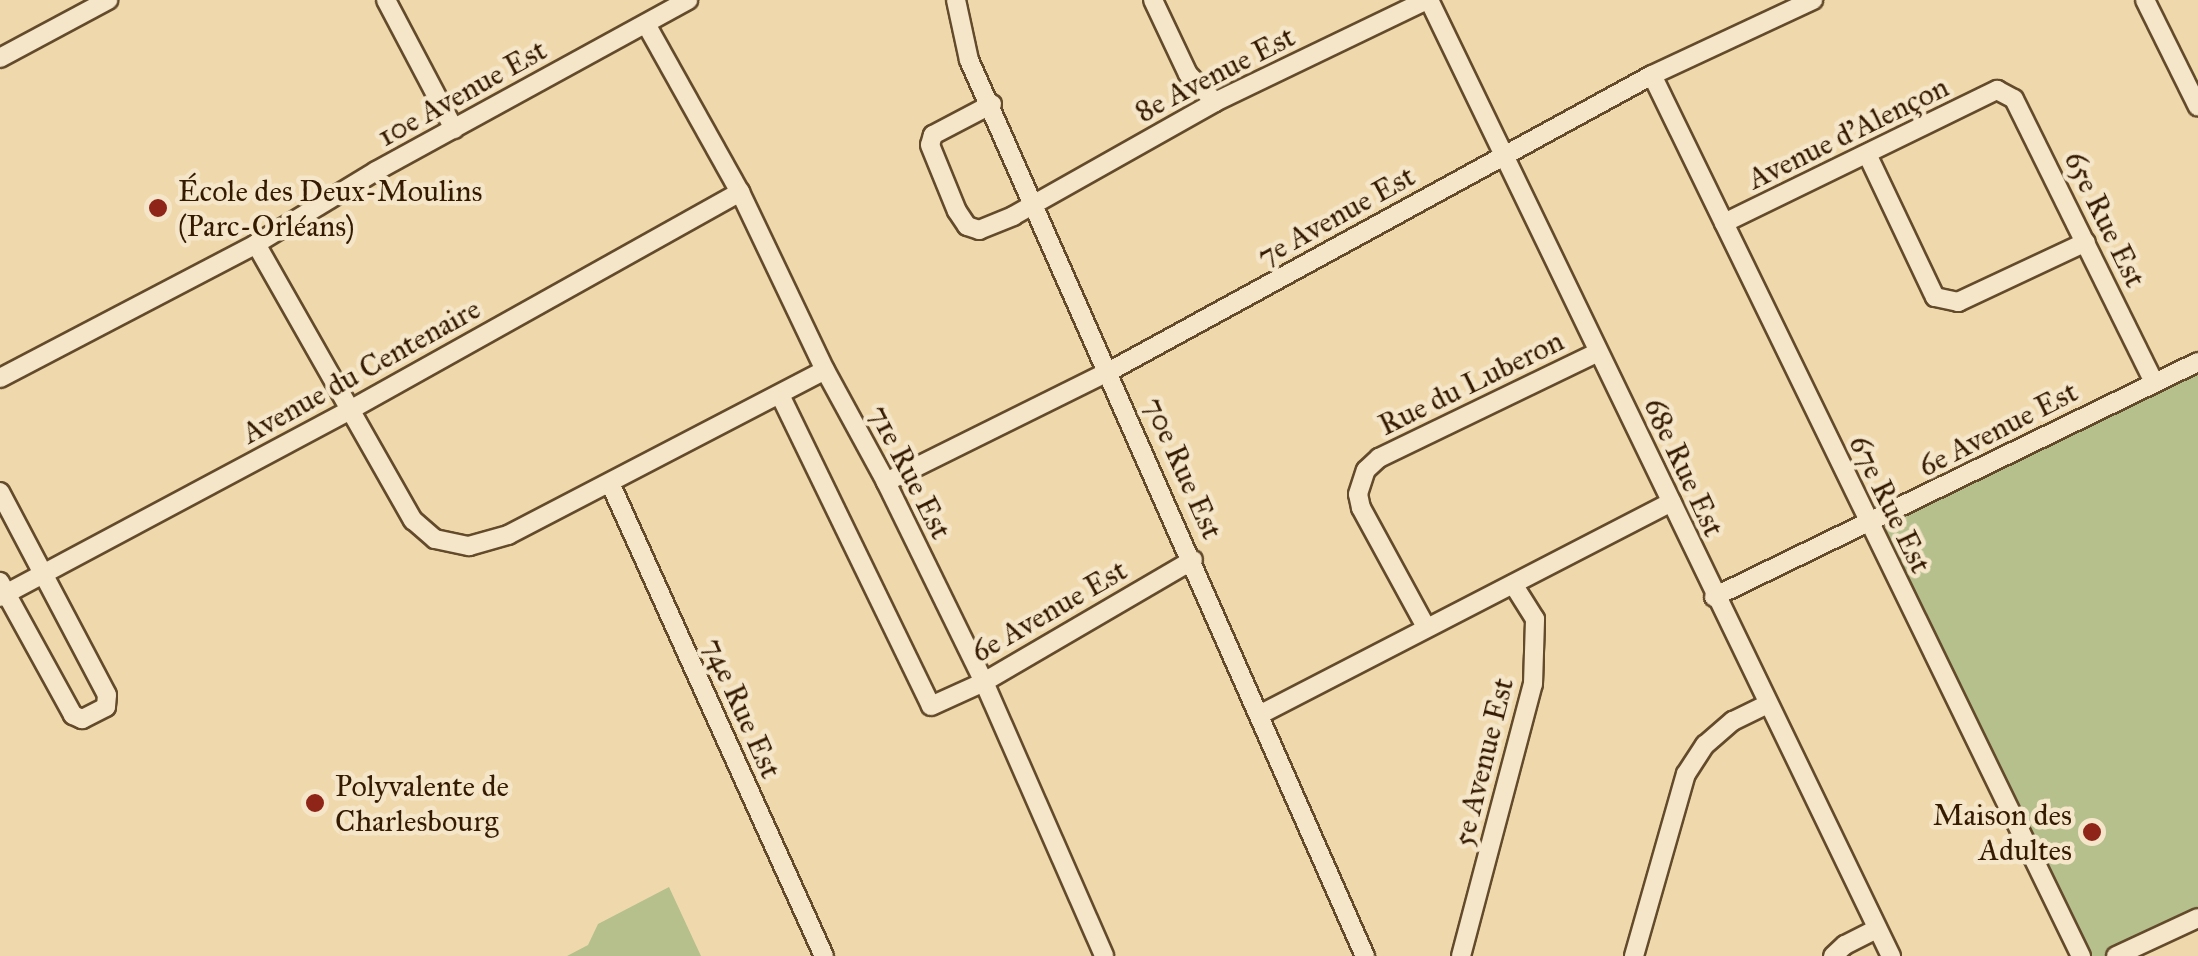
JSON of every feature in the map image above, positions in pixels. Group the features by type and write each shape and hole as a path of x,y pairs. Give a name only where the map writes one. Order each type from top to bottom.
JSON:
{"street":[{"path":"0,58 108,0"},
{"path":"386,0 454,129"},
{"name":"10e Avenue Est","path":"0,378 256,244 688,0"},
{"name":"70e Rue Est","path":"956,0 969,60 992,104 1033,205 1110,371 1366,956"},
{"path":"1153,0 1188,74 1215,102"},
{"name":"8e Avenue Est","path":"992,104 933,134 932,154 967,226 979,230 1033,205 1215,102 1428,0"},
{"name":"68e Rue Est","path":"1428,0 1891,956"},
{"name":"7e Avenue Est","path":"886,482 1110,371 1652,76 1813,0"},
{"path":"2146,0 2198,108"},
{"name":"71e Rue Est","path":"646,24 740,192 824,370 886,482 984,682 1104,956"},
{"name":"67e Rue Est","path":"1652,76 2081,956"},
{"name":"Avenue d'Alençon","path":"1724,223 1997,90"},
{"name":"65e Rue Est","path":"1997,90 2014,100 2154,382"},
{"path":"1868,156 1935,296 1958,302 2086,242"},
{"name":"Avenue du Centenaire","path":"2,591 43,574 350,410 740,192"},
{"path":"256,244 412,520 434,540 469,546 508,534 781,397 824,370"},
{"name":"Rue du Luberon","path":"1426,626 1361,508 1358,494 1366,470 1379,458 1598,352"},
{"name":"6e Avenue Est","path":"1714,596 2198,362"},
{"name":"6e Avenue Est","path":"781,397 931,706 984,682 1193,560"},
{"name":"74e Rue Est","path":"610,483 824,956"},
{"path":"0,492 107,695 106,707 82,719 73,715 2,591"},
{"path":"1261,714 1672,502"},
{"name":"5e Avenue Est","path":"1461,956 1533,684 1535,619 1513,584"},
{"path":"1634,956 1686,774 1705,745 1733,721 1766,704"},
{"path":"2116,956 2198,918"},
{"path":"1833,956 1845,945 1877,929"}],"green space":[{"path":"2198,362 2198,918 2116,956 2081,956 1869,525"},
{"path":"669,887 701,956 567,956 588,945 598,924"}],"place":[{"name":"École des Deux-Moulins (Parc-Orléans)","path":"158,208"},
{"name":"Polyvalente de Charlesbourg","path":"315,803"},
{"name":"Maison des Adultes","path":"2092,832"}]}
